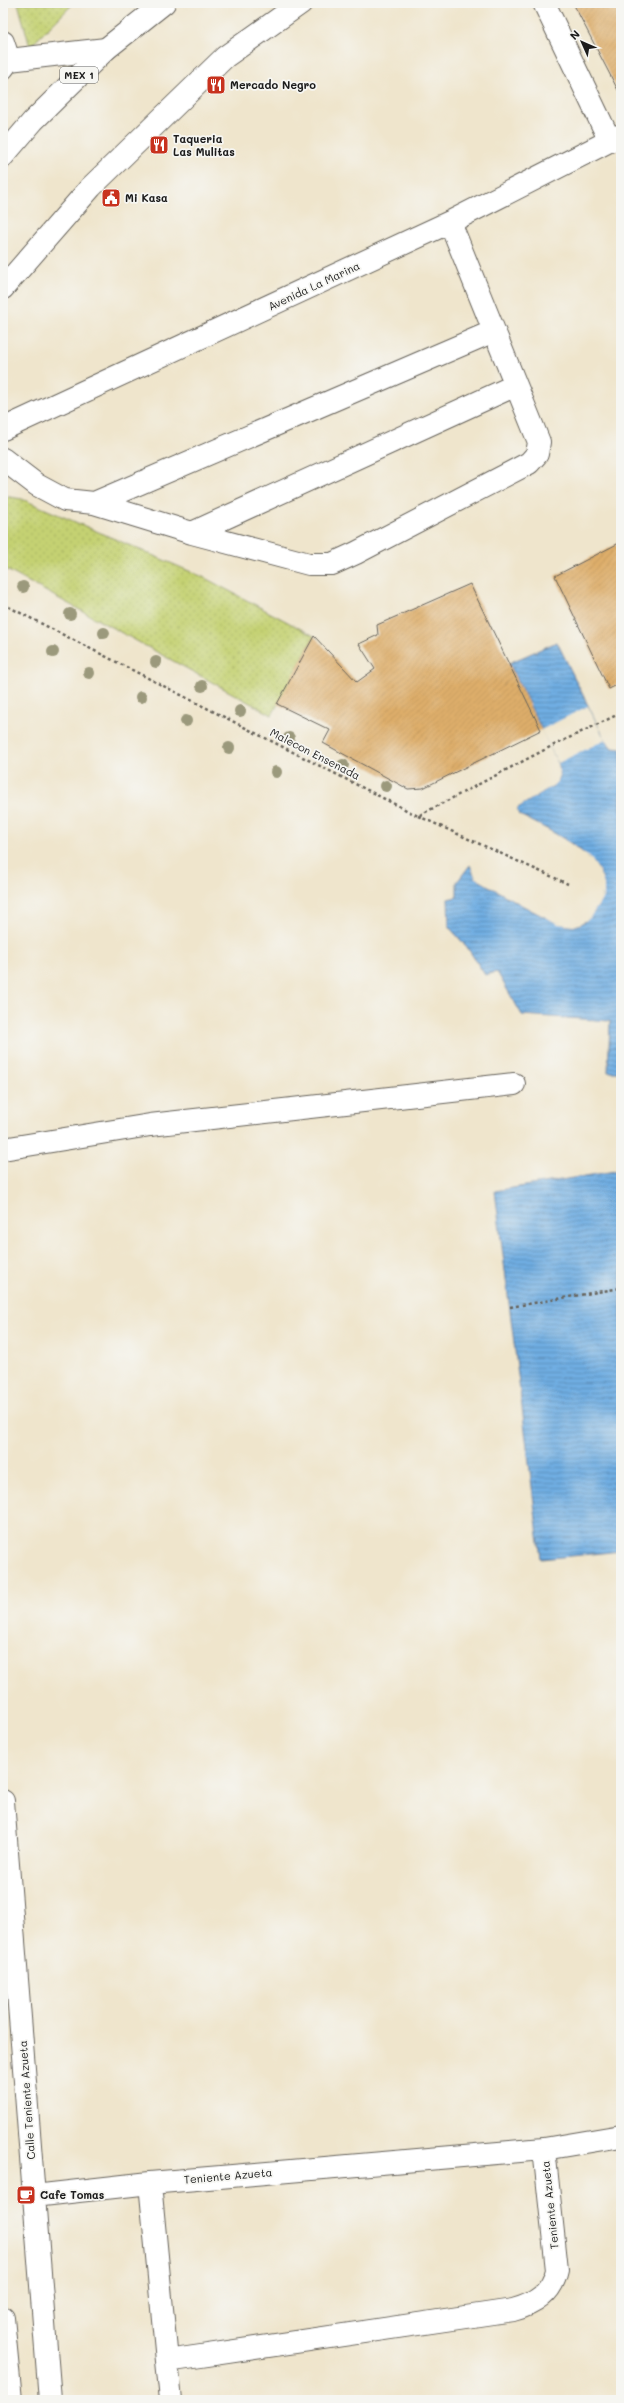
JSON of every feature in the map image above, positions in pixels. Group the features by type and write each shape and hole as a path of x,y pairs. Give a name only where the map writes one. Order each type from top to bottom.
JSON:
{"main road":[{"name":"MEX 1","path":"3,156 33,121 106,49 164,3"},
{"path":"3,288 91,187 225,57 301,3"},
{"path":"544,3 616,138"},
{"path":"5,56 106,49"},
{"name":"Avenida La Marina","path":"3,429 450,222 616,138"},
{"path":"3,460 37,485 65,500 94,504 192,533 309,564 332,564 356,553 529,463 537,454 539,442 450,222"},
{"path":"94,504 494,331"},
{"path":"192,533 516,385"},
{"path":"3,1149 150,1125 514,1084"},
{"name":"Calle Teniente Azueta","path":"3,1801 50,2400"},
{"path":"544,2149 621,2136"},
{"name":"Teniente Azueta","path":"34,2196 150,2183 544,2149 557,2270 554,2284 544,2296 529,2306 514,2310 167,2361"},
{"path":"150,2183 171,2400"},
{"path":"3,2318 11,2400"}],"path":[{"name":"Malecon Ensenada","path":"3,604 418,816 568,884"},
{"path":"418,816 550,747 621,713"},
{"path":"510,1307 621,1288"}],"green space":[{"path":"18,3 74,3 30,47"},
{"path":"3,496 22,499 203,577 314,636 272,715 3,568"}],"water":[{"path":"557,642 605,740 612,748 621,749 621,1072 608,1072 610,1021 522,1015 497,972 485,975 467,947 449,927 448,899 457,897 457,882 470,865 476,878 540,915 565,925 574,926 582,923 591,916 598,905 603,889 601,874 592,861 579,849 563,838 518,814 517,808 557,783 560,775 558,763 509,663"},
{"path":"621,1170 621,1551 541,1559 495,1191"}],"pier":[{"path":"588,706 605,740 558,763 541,730"},
{"path":"558,763 560,775 557,783 517,808 518,815 590,857 599,871 604,884 604,897 589,919 574,926 558,924 476,878 470,865 477,877 558,922 573,924 588,918 602,896 602,884 589,858 517,816 515,808 526,798 555,782 558,775 556,764"}],"building":[{"path":"573,3 621,3 621,96"},
{"path":"621,542 621,683 609,689 555,576"},
{"path":"470,584 541,730 423,788 408,789 323,743 330,730 277,704 314,636 357,682 375,669 359,644 378,635 377,625"}],"place":[{"name":"Mercado Negro","path":"216,85"},
{"name":"Taqueria Las Mulitas","path":"159,145"},
{"name":"Mi Kasa","path":"111,198"},
{"name":"Cafe Tomas","path":"26,2195"}]}
